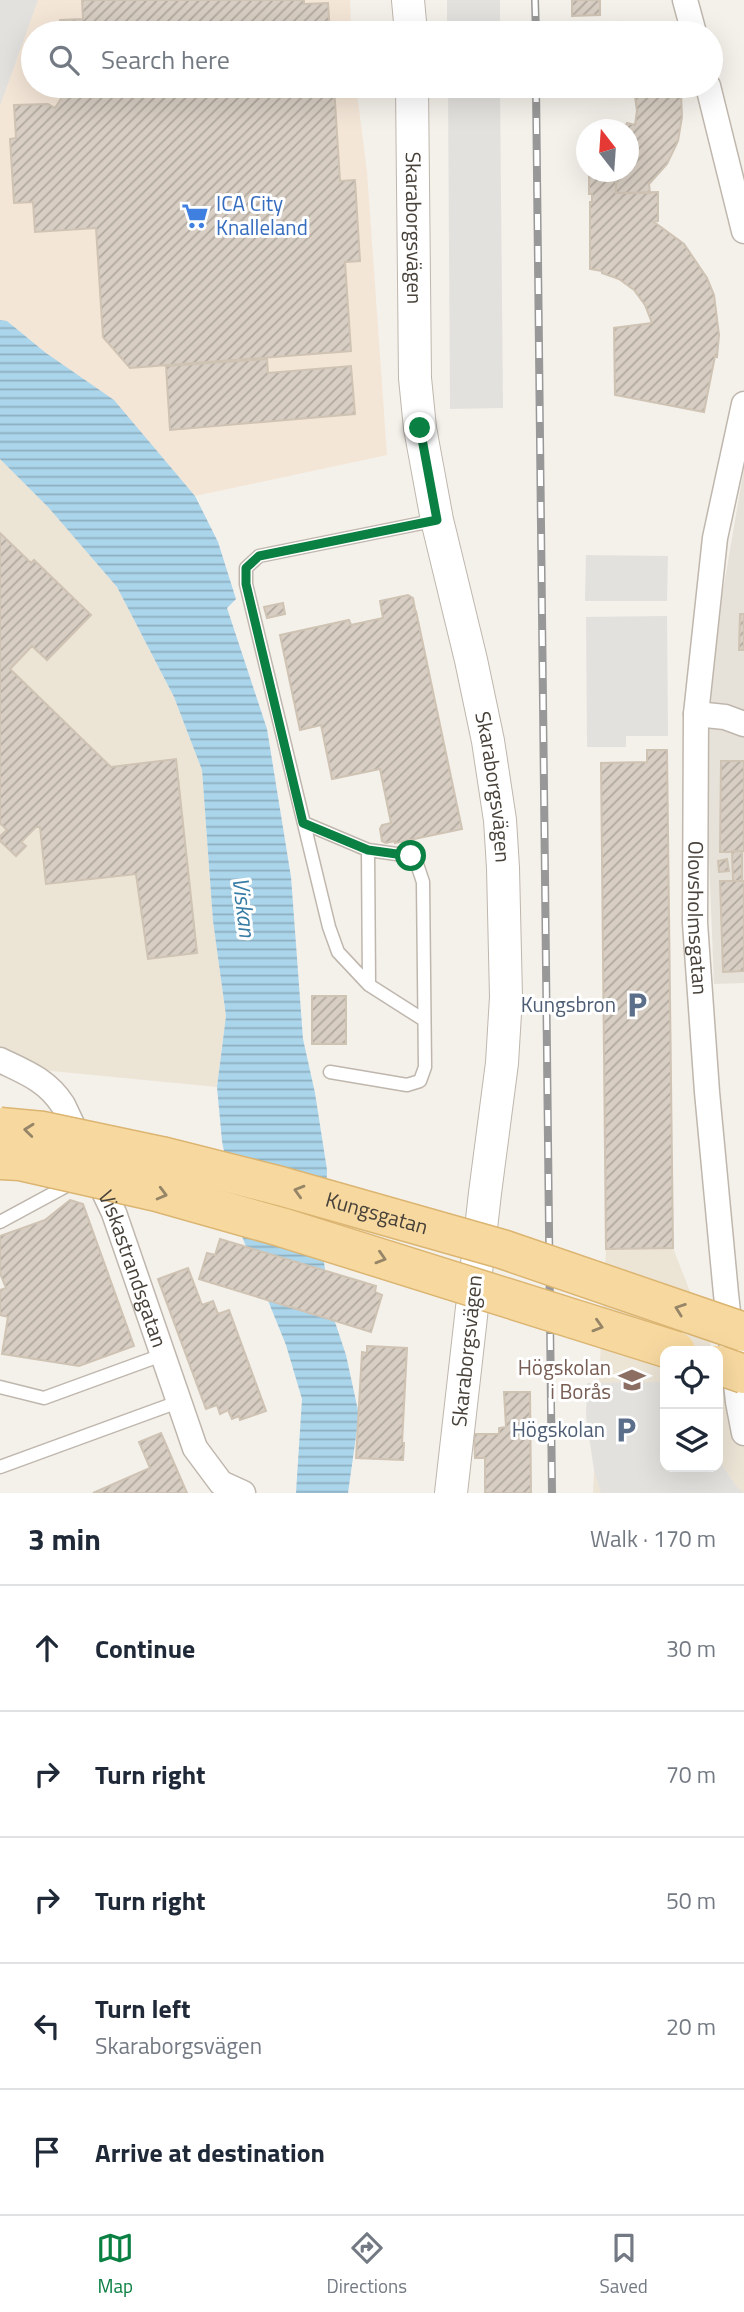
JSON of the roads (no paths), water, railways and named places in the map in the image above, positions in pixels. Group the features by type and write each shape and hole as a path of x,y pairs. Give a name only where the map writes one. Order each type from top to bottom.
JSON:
{"main road":[{"name":"Kungsgatan","path":"0,1127 43,1131 135,1150 280,1186 502,1249 744,1332"},
{"name":"Kungsgatan","path":"0,1160 20,1161 182,1199 281,1227 660,1346"},
{"path":"723,1367 744,1374"}],"street":[{"path":"408,0 410,21"},
{"path":"685,0 691,21"},
{"name":"Skaraborgsvägen","path":"412,98 415,378 420,428 437,520 488,741 500,820 506,997 502,1063 451,1493"},
{"path":"711,98 744,231"},
{"name":"Olovsholmsgatan","path":"744,404 715,538 696,714 695,923 723,1270 739,1413 744,1433"},
{"path":"696,714 725,717 744,724"},
{"name":"Viskastrandsgatan","path":"0,1060 34,1077 54,1091 114,1213 195,1448 221,1483 243,1493"}],"lane":[{"path":"424,1020 369,985 338,952 329,928 303,823 246,584 246,568 259,556 437,520"},
{"path":"303,823 368,850 411,856 423,882 425,1067 420,1081 407,1085 330,1073"},
{"path":"368,850 369,985"},
{"path":"0,1222 94,1170"},
{"path":"0,1387 44,1398 162,1355"},
{"path":"0,1467 178,1402"}],"water":[{"name":"Viskan","path":"0,320 7,321 46,353 114,400 195,496 218,542 236,599 227,608 267,729 291,877 303,1039 327,1170 324,1262 330,1307 346,1355 359,1415 348,1493 296,1493 302,1399 286,1345 239,1229 222,1141 217,1087 226,1016 213,921 202,770 174,697 117,587 48,507 0,459"}],"railway":[{"path":"535,0 536,21"},
{"path":"536,98 552,1493"}],"place":[{"name":"ICA City Knalleland","path":"195,216"},
{"name":"Kungsbron","path":"637,1005"},
{"name":"Högskolan i Borås","path":"632,1380"},
{"name":"Högskolan","path":"626,1430"}]}
